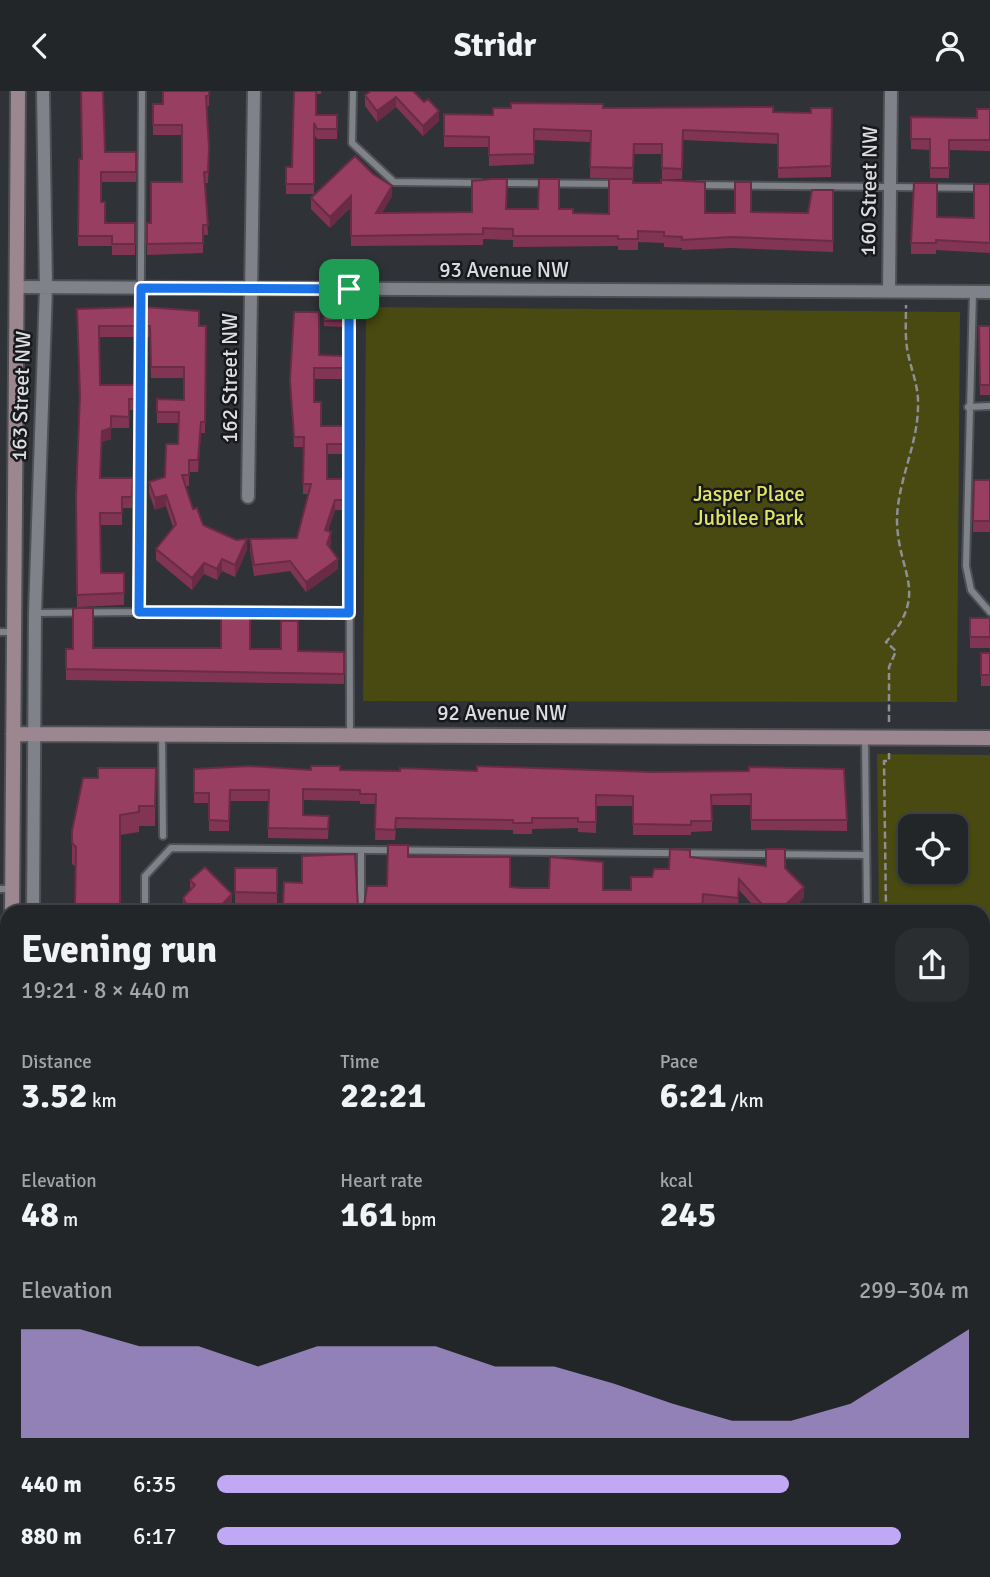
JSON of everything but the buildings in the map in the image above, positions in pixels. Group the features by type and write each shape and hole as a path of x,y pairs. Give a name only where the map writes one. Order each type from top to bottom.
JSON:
{"street":[{"name":"163 Street NW","path":"6,889 7,632 17,287 18,91"},
{"name":"163 Street NW","path":"33,905 35,613 46,287 43,91"},
{"name":"162 Street NW","path":"248,497 254,91"},
{"name":"160 Street NW","path":"889,291 891,91"},
{"name":"93 Avenue NW","path":"17,287 990,292"},
{"name":"92 Avenue NW","path":"6,734 990,738"}],"lane":[{"path":"139,612 142,91"},
{"path":"353,91 352,143 394,182 628,184"},
{"path":"683,185 990,187"},
{"path":"349,289 350,734"},
{"path":"973,292 968,407 967,581 975,598 990,612"},
{"path":"968,407 990,406"},
{"path":"35,613 349,613"},
{"path":"162,733 163,836"},
{"path":"865,737 867,905"},
{"path":"145,905 145,876 171,848 866,855"},
{"path":"361,905 362,850"}],"path":[{"path":"886,905 884,761 889,761 890,667 896,651 886,642 904,617 908,604 909,575 897,521 918,405 916,381 907,349 906,291"}],"green space":[{"name":"Jasper Place Jubilee Park","path":"366,307 960,312 957,702 363,701"},
{"path":"877,754 990,755 990,905 879,905"}],"route":[{"path":"141,288 349,289 349,613 139,612 141,288"}]}
